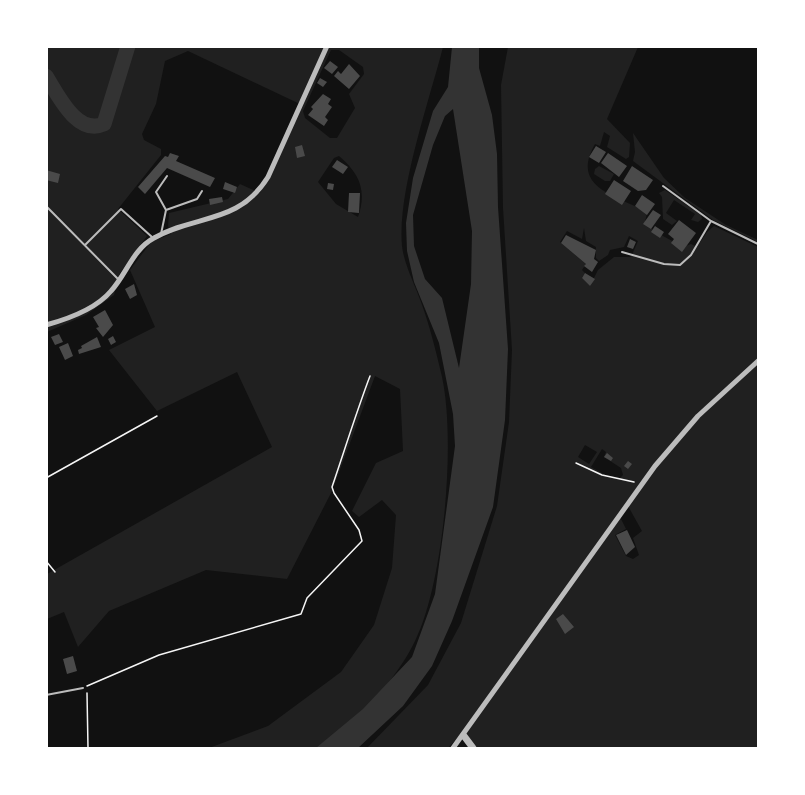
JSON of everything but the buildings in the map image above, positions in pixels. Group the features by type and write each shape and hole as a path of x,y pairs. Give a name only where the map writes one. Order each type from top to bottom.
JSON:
{"street":[{"path":"46,326 64,320 104,298 138,251 153,238 225,214 258,193 268,177 327,46"},
{"path":"453,748 464,736 534,633 640,486 691,424 759,361"},
{"path":"464,736 473,748"}],"lane":[{"path":"162,234 166,210 156,192 166,176"},
{"path":"663,186 711,221 759,244"},
{"path":"166,210 196,199 202,191"},
{"path":"46,206 119,280"},
{"path":"85,245 121,209 153,238"},
{"path":"622,252 663,264 680,265 691,255 711,221"},
{"path":"46,694 85,687"}],"path":[{"path":"88,748 85,687 159,655 301,614 307,598 362,541 359,530 332,487 350,438 350,426 370,376"},
{"path":"46,478 157,416"},
{"path":"576,463 602,475 627,479 640,486"},
{"path":"46,561 55,572"}],"shaded area":[{"path":"47,47 443,47 409,174 402,224 403,253 430,330 446,404 447,473 440,548 425,615 406,657 375,699 325,748 209,748 268,726 341,672 374,625 392,568 396,515 382,500 359,517 352,511 376,463 403,451 400,389 375,376 332,491 287,579 206,570 109,611 78,647 64,612 47,619 47,574 272,447 237,372 157,411 109,350 155,327 130,270 151,242 171,234 168,226 169,213 228,199 240,184 260,193 302,105 188,51 165,61 156,104 142,134 144,140 161,149 161,155 118,209 147,236 120,273 114,295 86,315 47,332","holes":["331,50 339,50 363,67 364,74 349,94 355,108 337,138 330,138 305,118 303,111","339,156 352,169 360,184 362,199 358,217 336,204 318,182 334,158"]},
{"path":"452,47 479,47 479,68 492,115 497,154 498,207 508,349 505,420 493,507 452,621 432,666 403,706 358,748 316,748 363,709 412,657 435,594 455,446 453,414 439,343 414,282 407,251 406,223 413,178 433,111 448,87","holes":["453,109 472,231 471,284 459,368 442,298 425,279 414,246 413,215 433,145 445,116"]},
{"path":"508,47 638,47 607,119 630,143 629,157 626,159 607,147 610,136 604,132 600,146 595,144 588,160 588,172 593,182 602,190 647,213 645,222 654,231 683,247 691,244 697,247 714,226 758,247 758,748 475,748 463,732 448,748 367,748 428,685 461,623 497,506 509,422 512,350 503,208 501,85","holes":["584,228 586,241 596,247 596,258 599,261 608,255 610,250 624,247 629,236 638,241 631,257 614,257 598,270 590,286 582,278 585,273 582,270 586,264 560,242 567,231 582,239","585,445 597,452 589,464 578,457","602,449 606,452 604,457 621,468 623,475 619,479 607,476 591,467","628,506 642,531 633,538 639,555 633,559 626,556 615,535 626,529 618,513"]},
{"path":"633,133 664,178 685,198 726,225 758,242 713,220 633,161 635,152"},
{"path":"599,166 614,174 610,181 605,181 594,174 595,169"},
{"path":"665,190 701,215 702,219 698,222 691,220 695,214 674,200 666,213 677,221 672,225 663,219 662,197 659,193"}],"waterway":[{"path":"46,76 69,112 77,119 94,126 104,124 128,46"}]}
